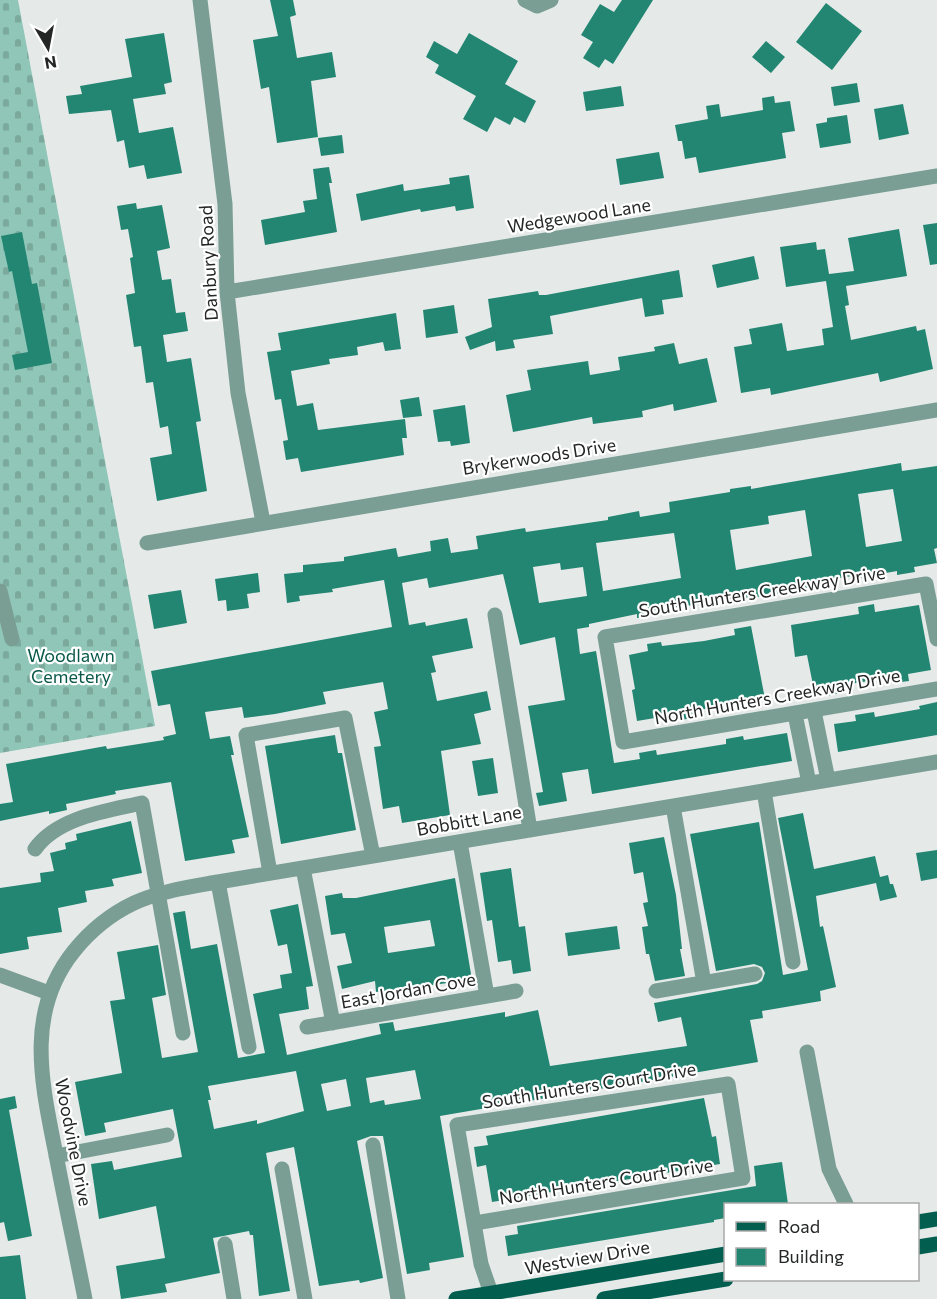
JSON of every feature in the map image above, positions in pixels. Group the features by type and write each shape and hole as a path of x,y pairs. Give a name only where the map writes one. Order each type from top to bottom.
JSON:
{"main road":[{"path":"919,1222 937,1219"},
{"path":"919,1247 937,1244"},
{"name":"Westview Drive","path":"456,1299 724,1254"},
{"path":"658,1265 662,1289"},
{"path":"604,1299 622,1298 724,1279"}],"street":[{"name":"Danbury Road","path":"200,0 225,204 227,292 238,393 263,522"},
{"path":"525,0 537,6 551,0"},
{"name":"Wedgewood Lane","path":"227,292 937,176"},
{"name":"Brykerwoods Drive","path":"147,543 937,410"},
{"name":"South Hunters Creekway Drive","path":"623,742 605,637 926,584 937,639"},
{"path":"0,591 12,639"},
{"path":"495,615 530,830"},
{"name":"North Hunters Creekway Drive","path":"623,742 937,689"},
{"path":"814,711 828,780"},
{"path":"795,714 809,783"},
{"path":"270,873 246,735 297,725 345,718 373,856"},
{"name":"Bobbitt Lane","path":"50,993 66,960 90,933 121,910 159,894 270,873 937,762"},
{"path":"764,791 793,962"},
{"path":"35,849 42,839 69,824 142,803 183,1033"},
{"path":"673,806 704,983"},
{"path":"460,842 487,996"},
{"path":"303,868 333,1023"},
{"path":"218,882 249,1047"},
{"path":"656,992 755,974"},
{"path":"0,975 50,993"},
{"name":"East Jordan Cove","path":"308,1027 516,991"},
{"name":"Woodvine Drive","path":"50,993 42,1024 40,1058 43,1095 85,1299"},
{"path":"807,1052 829,1169 846,1203"},
{"name":"South Hunters Court Drive","path":"475,1223 457,1125 728,1084 743,1178"},
{"path":"56,1156 167,1135"},
{"path":"373,1145 398,1299"},
{"path":"282,1169 305,1299"},
{"name":"North Hunters Court Drive","path":"475,1223 743,1178"},
{"path":"475,1223 481,1264 490,1293"},
{"path":"225,1244 234,1299"}],"green space":[{"name":"Woodlawn Cemetery","path":"0,0 18,0 155,726 0,753"}],"building":[{"path":"270,0 293,0 296,15 290,17 297,58 332,52 336,77 311,81 318,137 277,143 269,87 261,89 253,40 278,36"},
{"path":"622,0 653,0 613,64 605,59 599,68 583,58 593,42 581,35 600,4 614,12"},
{"path":"826,3 862,31 832,70 796,42"},
{"path":"164,33 172,82 164,84 166,94 133,99 139,133 173,127 182,173 147,179 144,165 129,168 124,140 117,142 111,110 69,114 66,96 82,94 80,86 132,77 125,39"},
{"path":"469,33 518,61 505,84 536,101 525,123 514,117 510,125 495,117 487,132 463,119 476,96 435,73 439,65 426,57 434,41 457,54"},
{"path":"766,41 785,57 771,73 752,57"},
{"path":"857,83 860,102 834,106 831,87"},
{"path":"621,86 624,106 586,111 583,92"},
{"path":"774,96 775,103 790,101 795,131 782,133 786,158 699,173 696,157 685,159 682,141 678,141 675,125 708,119 706,106 719,104 721,117 763,110 762,98"},
{"path":"903,104 909,134 879,140 874,109"},
{"path":"847,115 851,143 820,148 816,124 827,122 827,118"},
{"path":"342,135 344,153 321,156 318,138"},
{"path":"659,152 664,178 620,185 616,159"},
{"path":"329,167 332,183 329,183 337,232 265,245 261,220 305,212 303,201 317,199 313,169"},
{"path":"469,175 474,208 456,211 455,206 421,212 420,209 361,221 356,194 403,184 404,191 450,184 449,178"},
{"path":"136,203 137,209 162,205 170,248 157,251 162,280 171,279 176,313 185,312 188,331 163,335 167,362 191,358 201,421 196,422 207,491 157,501 150,458 172,454 168,426 160,428 153,382 146,383 141,346 134,347 126,295 135,293 130,258 133,257 128,229 121,230 117,206"},
{"path":"937,223 937,264 930,265 923,225"},
{"path":"899,229 907,276 846,286 849,305 845,306 851,340 916,326 917,331 925,329 933,369 880,382 878,373 771,395 770,388 741,393 734,347 752,344 749,329 782,323 787,351 824,345 822,329 833,327 826,281 786,287 780,247 816,242 817,250 825,249 829,274 854,271 848,238"},
{"path":"22,232 32,284 37,283 52,363 15,370 12,355 28,352 12,271 9,272 1,236"},
{"path":"754,256 759,279 717,288 712,265"},
{"path":"679,270 683,297 662,300 664,314 645,317 642,298 550,316 553,334 513,340 515,348 496,351 495,341 470,350 465,337 492,327 488,299 538,291 539,295 546,295"},
{"path":"454,305 458,333 426,338 423,310"},
{"path":"396,313 401,349 385,351 383,342 357,347 358,355 329,359 330,364 291,371 297,406 313,403 318,430 405,419 407,438 402,438 404,455 301,472 298,458 286,460 283,441 288,440 281,399 275,400 267,352 281,350 278,333"},
{"path":"674,343 679,364 707,358 717,402 674,411 673,404 642,411 643,417 593,424 592,417 513,432 506,395 531,390 527,370 588,361 590,375 620,370 618,357 655,351 654,347"},
{"path":"419,397 422,416 403,418 400,400"},
{"path":"465,405 470,443 451,446 450,441 438,442 433,410"},
{"path":"901,463 902,471 937,466 937,548 934,549 937,563 914,567 915,572 897,575 897,571 852,579 852,576 828,580 828,584 764,596 654,610 655,615 637,618 637,614 589,624 589,627 577,629 580,654 596,651 614,763 640,759 639,753 656,750 657,755 726,744 726,739 743,736 744,740 787,733 792,761 592,794 588,769 562,773 567,801 539,806 536,793 543,792 528,706 565,700 555,637 520,645 503,574 429,588 427,578 402,583 409,625 425,622 426,626 467,618 473,648 432,656 436,672 431,673 437,701 487,691 491,710 474,714 481,744 441,751 450,815 402,823 399,806 383,809 374,747 381,746 374,712 388,709 383,682 323,692 326,704 275,714 244,718 242,707 205,712 210,739 230,736 234,755 231,755 249,837 232,840 235,853 185,861 171,782 115,791 116,794 66,804 67,810 49,814 49,811 0,821 0,804 13,802 6,764 106,746 107,749 164,740 163,737 176,734 170,704 158,706 151,671 392,627 384,580 332,589 333,592 299,596 300,601 287,603 284,574 303,572 303,565 344,561 344,557 396,548 398,557 431,551 430,541 448,538 451,553 478,549 476,536 525,528 526,532 608,520 608,517 639,511 640,517 670,512 669,502 730,492 730,489 751,486 751,489","holes":["893,489 902,541 866,547 858,494","805,510 812,556 736,570 730,530 769,524 768,516","674,533 681,578 603,591 596,543","560,563 561,570 583,567 587,596 539,603 533,567"]},
{"path":"258,573 260,592 247,594 249,608 227,611 226,600 218,601 215,579"},
{"path":"181,590 187,623 154,629 148,595"},
{"path":"874,604 875,612 919,605 931,670 908,674 909,681 894,683 893,677 844,685 845,692 827,696 825,688 814,690 807,655 795,657 791,625 859,614 858,607"},
{"path":"751,626 765,699 693,711 694,718 680,720 679,714 637,721 632,690 635,689 629,655 648,651 647,644 661,642 662,646 704,641 735,635 734,629"},
{"path":"937,702 937,735 838,752 834,724 856,721 855,715 874,712 875,717 920,709 919,706"},
{"path":"335,735 338,753 342,753 356,830 281,844 265,746"},
{"path":"493,758 498,793 478,796 472,761"},
{"path":"803,813 814,869 875,856 880,877 888,875 897,897 880,901 876,883 816,896 820,927 823,926 836,987 820,991 821,1001 762,1011 763,1018 750,1020 758,1062 440,1116 464,1257 429,1263 430,1270 407,1274 383,1136 371,1136 357,1141 383,1278 360,1283 359,1280 319,1286 294,1147 266,1153 290,1291 259,1296 253,1235 250,1235 249,1231 213,1238 220,1273 165,1284 167,1292 121,1299 116,1266 165,1258 156,1206 99,1219 91,1164 112,1161 114,1170 182,1157 173,1109 104,1123 106,1132 85,1136 75,1082 122,1073 110,1001 125,999 117,952 158,945 166,995 152,998 162,1058 198,1052 173,913 185,911 191,949 217,944 238,1058 265,1053 253,994 282,988 280,975 292,973 287,944 278,946 270,910 298,904 313,986 306,987 309,1009 279,1014 287,1055 381,1034 379,1024 393,1022 395,1031 505,1012 505,1017 538,1010 550,1066 687,1046 681,1017 658,1022 654,1003 757,984 762,981 765,973 762,967 754,964 716,971 690,834 759,822 783,975 808,970 778,818","holes":["415,1070 421,1099 385,1105 384,1100 370,1103 366,1078","296,1071 304,1111 257,1124 257,1120 214,1129 208,1100 211,1100 208,1086","346,1079 351,1106 327,1111 321,1084"]},
{"path":"131,821 142,873 112,879 114,886 85,891 87,902 58,908 62,932 27,937 29,949 0,954 0,888 41,882 40,873 54,871 50,853 66,849 65,843 77,840 76,834"},
{"path":"664,837 676,895 682,949 680,949 685,976 655,981 649,954 646,954 642,927 648,926 643,903 648,902 643,872 634,874 629,843"},
{"path":"937,850 937,878 921,881 916,853"},
{"path":"511,868 519,927 525,926 531,971 513,974 511,960 498,962 492,920 487,921 480,873"},
{"path":"455,878 472,980 376,992 375,981 342,989 337,966 352,963 345,933 331,935 325,896 342,893 343,898 356,898","holes":["430,920 435,946 388,953 384,927"]},
{"path":"617,926 620,949 568,956 565,933"},
{"path":"15,1096 17,1108 9,1110 32,1236 8,1241 4,1222 0,1223 0,1099"},
{"path":"704,1098 712,1137 716,1136 720,1164 492,1202 486,1165 477,1167 474,1147 488,1145 486,1136"},
{"path":"782,1162 788,1203 724,1203 724,1218 714,1220 714,1222 508,1256 505,1236 518,1234 517,1226 756,1186 754,1166"},
{"path":"20,1255 26,1299 0,1299 0,1257"}]}
